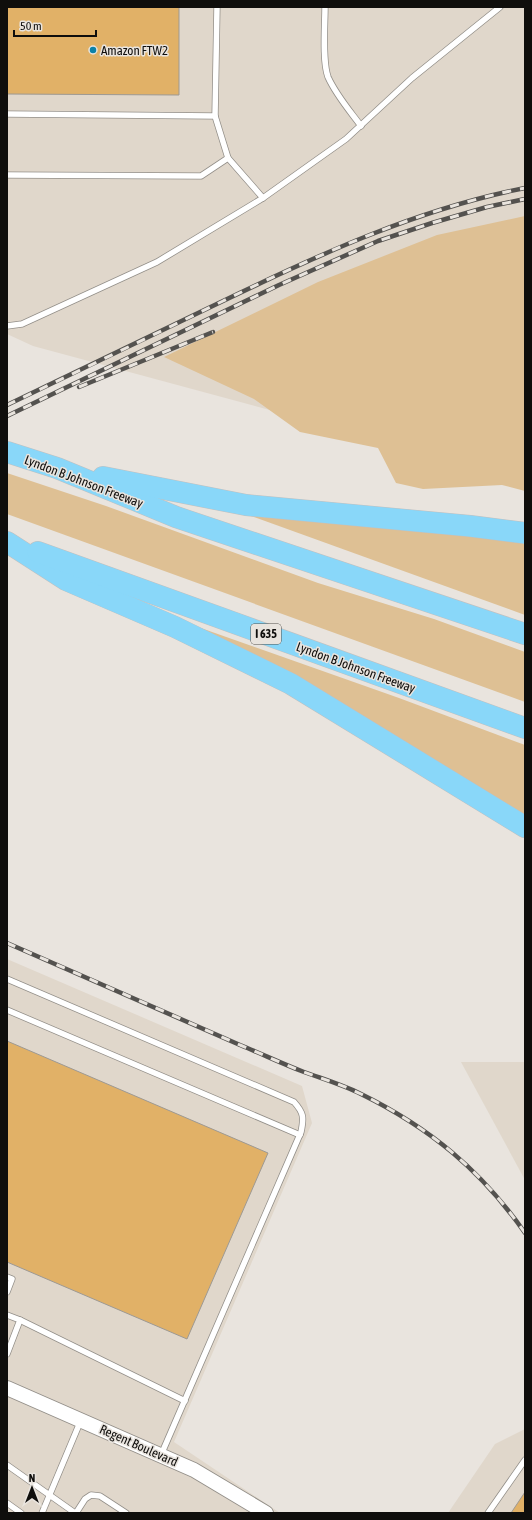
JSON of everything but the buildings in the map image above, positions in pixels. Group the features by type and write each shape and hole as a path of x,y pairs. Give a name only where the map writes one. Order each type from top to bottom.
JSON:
{"highway":[{"name":"Lyndon B Johnson Freeway","path":"7,452 57,468 176,517 525,634"},
{"path":"57,468 246,505 470,526 525,533"},
{"name":"Lyndon B Johnson Freeway","path":"7,541 525,728"},
{"path":"7,541 66,580 175,627 291,684 525,827"}],"street":[{"name":"Regent Boulevard","path":"7,1388 194,1470 266,1513"}],"lane":[{"path":"217,7 215,116 228,158 263,198"},
{"path":"326,7 325,64 328,76 343,101 361,126"},
{"path":"7,326 29,322 157,262 263,198 346,139 412,78 500,7"},
{"path":"7,114 215,116"},
{"path":"7,175 201,176 228,158"},
{"path":"7,979 294,1102 302,1111 304,1121 300,1135 161,1455"},
{"path":"7,1010 300,1135"},
{"path":"7,1277 12,1279 7,1292"},
{"path":"7,1314 185,1401"},
{"path":"7,1354 20,1320"},
{"path":"42,1513 81,1420"},
{"path":"488,1513 525,1460"},
{"path":"7,1465 75,1513 85,1499 91,1494 100,1496 126,1513"},
{"path":"7,1503 21,1513"}],"shaded area":[{"path":"7,7 525,7 525,479 33,346 7,334"},
{"path":"525,216 525,491 502,485 423,489 396,483 378,448 300,432 254,399 164,357 318,282 437,235"},
{"path":"7,473 106,506 318,583 434,619 525,652 525,702 7,514"},
{"path":"251,516 485,536 525,543 525,615"},
{"path":"198,627 399,698 525,745 525,821"},
{"path":"7,959 302,1086 312,1123 174,1442 280,1513 7,1513"},
{"path":"461,1062 525,1062 525,1180"},
{"path":"525,1429 525,1513 448,1513 495,1444"}],"railway":[{"path":"7,405 296,266 333,250 446,208 525,188"},
{"path":"7,416 279,285 378,241 487,207 525,199"},
{"path":"79,387 213,332"},
{"path":"7,943 280,1062 354,1091 386,1107 432,1136 472,1170 491,1189 525,1233"}],"place":[{"name":"Amazon FTW2","path":"93,50"}]}
